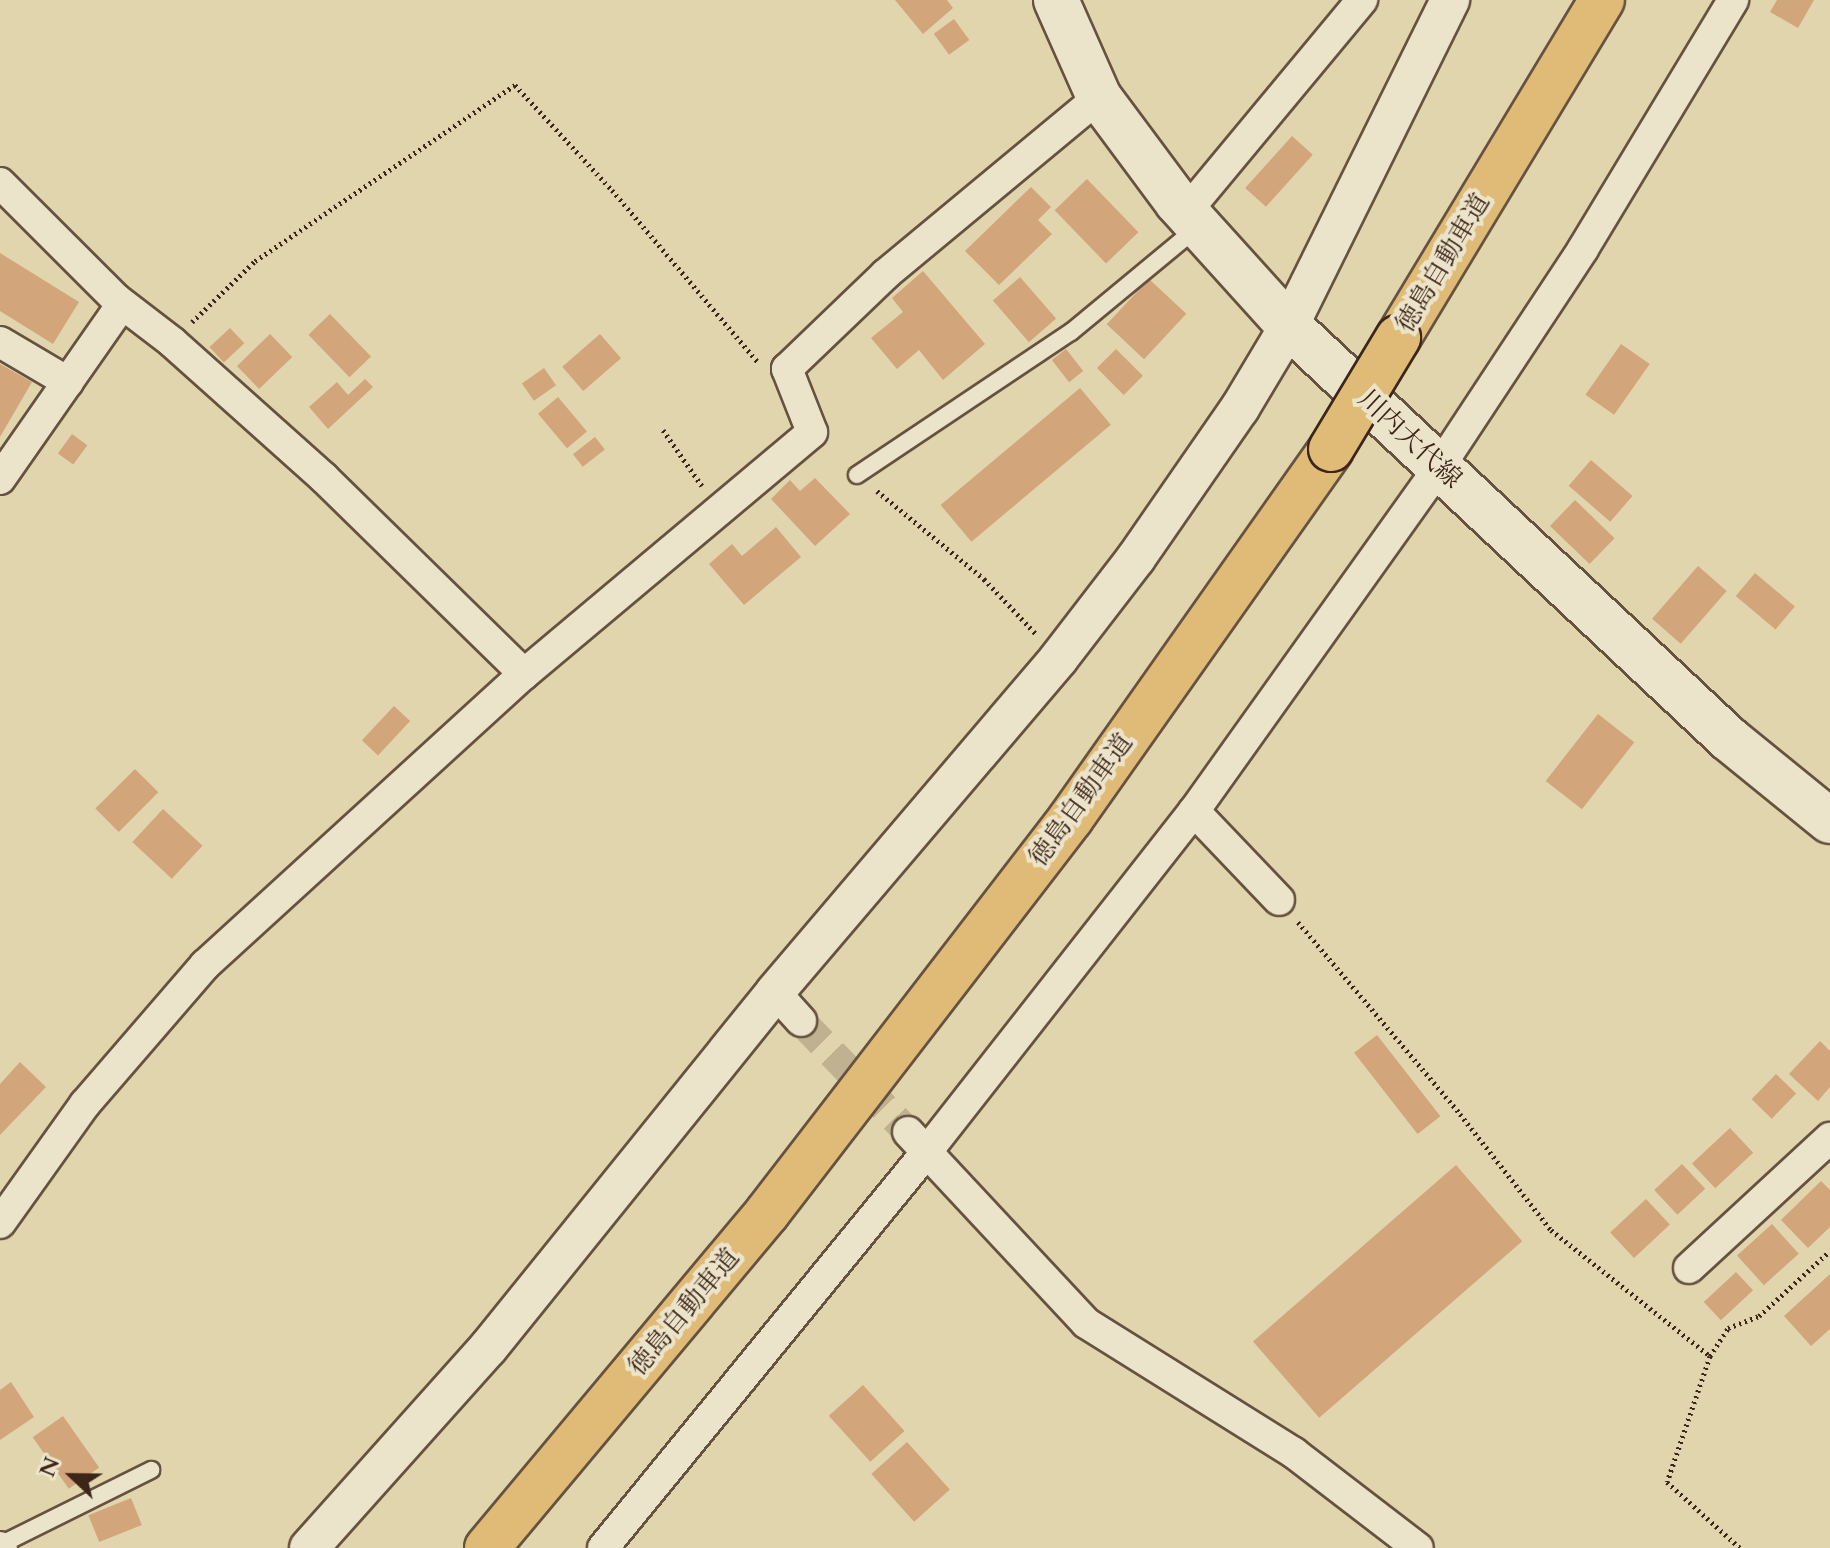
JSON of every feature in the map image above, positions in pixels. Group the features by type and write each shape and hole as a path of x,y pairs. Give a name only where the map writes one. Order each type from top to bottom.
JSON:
{"highway":[{"name":"徳島自動車道","path":"487,1548 767,1213 1033,867 1331,449 1602,0"}],"main road":[{"name":"川内大代線","path":"1056,0 1099,97 1193,219 1289,326 1729,739 1830,821"}],"street":[{"path":"1193,219 1362,0"},
{"path":"309,1548 488,1348 775,992 1059,658 1136,558 1240,408 1289,326 1450,0"},
{"path":"603,1548 916,1143 1194,811 1440,466 1583,249 1733,0"},
{"path":"0,1223 85,1104 205,965 524,674 812,432 787,369 886,274 1099,97"},
{"path":"0,183 122,304 172,342 324,478 524,674"},
{"path":"0,479 122,304"},
{"path":"0,342 68,382"},
{"path":"1194,811 1279,900"},
{"path":"775,992 801,1021"},
{"path":"1689,1268 1830,1138"},
{"path":"916,1143 1086,1323 1294,1453 1418,1548"}],"lane":[{"path":"857,475 1071,332 1193,219"},
{"path":"1,1546 151,1470"}],"path":[{"path":"172,342 255,261 515,85 612,190 762,366 787,369"},
{"path":"663,430 719,509"},
{"path":"857,475 984,579 1059,658"},
{"path":"1279,900 1460,1114 1551,1230 1710,1356"},
{"path":"1740,1548 1667,1482 1710,1356 1728,1328 1759,1316 1830,1251"}],"building":[{"path":"895,0 947,0 953,8 923,34"},
{"path":"1777,0 1814,0 1798,28 1770,12"},
{"path":"954,19 969,40 949,55 934,34"},
{"path":"1292,136 1313,155 1266,207 1245,188"},
{"path":"1087,179 1138,232 1106,263 1055,210"},
{"path":"1031,187 1051,207 1038,220 1052,234 999,285 965,251"},
{"path":"0,253 79,302 53,344 0,311"},
{"path":"923,271 985,344 943,380 919,350 897,369 871,338 903,312 892,298"},
{"path":"1020,277 1056,319 1029,342 993,301"},
{"path":"1149,279 1186,314 1144,359 1107,324"},
{"path":"330,314 371,356 349,377 308,335"},
{"path":"230,328 244,343 224,362 210,347"},
{"path":"270,334 292,357 259,389 237,366"},
{"path":"600,334 621,358 583,391 562,367"},
{"path":"1621,344 1650,364 1614,415 1585,395"},
{"path":"1066,349 1083,371 1069,382 1052,360"},
{"path":"1116,349 1143,376 1124,395 1097,368"},
{"path":"0,364 32,382 0,437"},
{"path":"544,368 556,385 534,401 522,383"},
{"path":"365,379 373,387 328,429 309,407 337,382 348,395"},
{"path":"1080,388 1111,425 971,542 941,505"},
{"path":"558,397 587,431 567,448 538,414"},
{"path":"72,434 87,445 73,465 58,453"},
{"path":"595,437 605,450 583,467 573,454"},
{"path":"1591,460 1633,496 1610,522 1569,486"},
{"path":"815,478 850,514 815,546 771,499 790,480 800,491"},
{"path":"1575,500 1615,538 1590,564 1550,526"},
{"path":"776,527 801,557 744,605 709,564 732,544 742,556"},
{"path":"1698,566 1727,591 1681,644 1652,619"},
{"path":"1755,573 1795,606 1776,629 1736,596"},
{"path":"394,706 410,721 378,755 362,740"},
{"path":"1598,714 1634,742 1582,809 1546,781"},
{"path":"135,769 158,792 119,832 95,809"},
{"path":"163,809 202,846 172,879 132,842"},
{"path":"1377,1035 1440,1116 1418,1134 1354,1053"},
{"path":"1820,1041 1830,1051 1830,1087 1818,1101 1789,1074"},
{"path":"20,1062 46,1087 0,1135 0,1084"},
{"path":"1776,1074 1796,1093 1772,1119 1752,1099"},
{"path":"1730,1128 1753,1153 1715,1188 1692,1163"},
{"path":"1682,1164 1705,1189 1677,1215 1654,1190"},
{"path":"1456,1165 1522,1241 1319,1418 1253,1341"},
{"path":"1821,1181 1830,1190 1830,1227 1808,1248 1781,1220"},
{"path":"1646,1199 1670,1225 1634,1258 1610,1232"},
{"path":"1772,1224 1799,1254 1764,1285 1737,1255"},
{"path":"1736,1272 1753,1290 1721,1320 1704,1302"},
{"path":"1830,1274 1830,1329 1811,1346 1784,1316"},
{"path":"11,1382 34,1417 0,1440 0,1390"},
{"path":"863,1385 904,1431 870,1462 829,1416"},
{"path":"63,1416 99,1468 69,1489 33,1437"},
{"path":"907,1442 950,1490 914,1522 871,1474"},
{"path":"131,1498 142,1525 99,1542 88,1515"}],"tunnel":[{"path":"801,1021 908,1132"}]}
